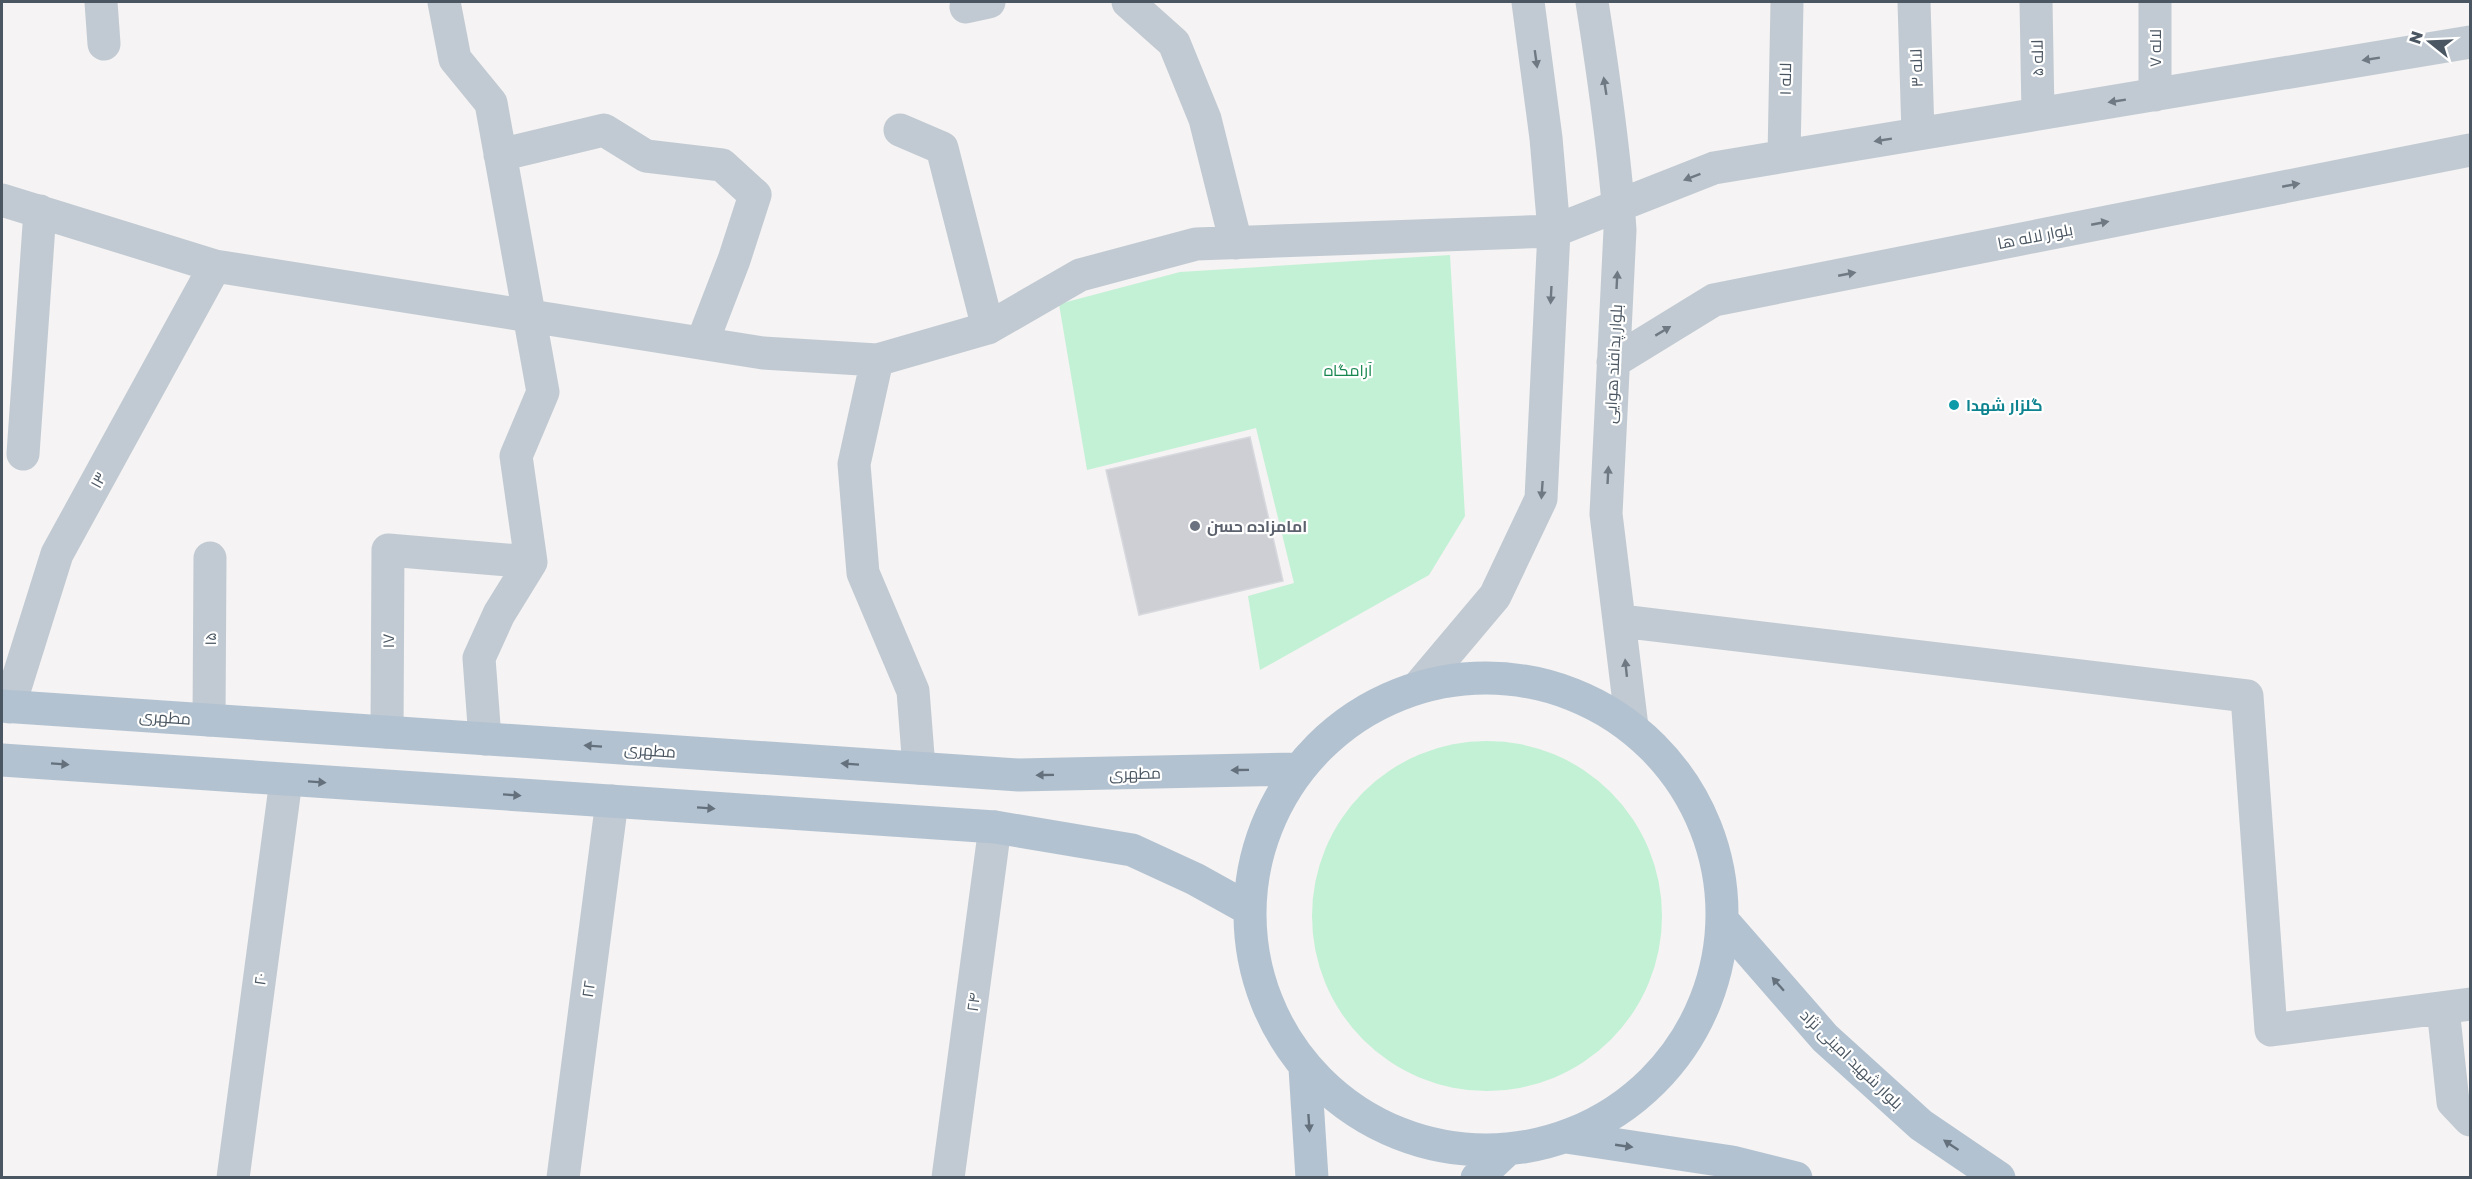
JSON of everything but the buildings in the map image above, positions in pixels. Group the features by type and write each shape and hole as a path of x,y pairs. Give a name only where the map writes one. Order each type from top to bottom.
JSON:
{"main road":[{"path":"1494,676 1568,690 1632,727 1676,767 1714,848 1723,921 1709,991 1677,1053 1628,1103 1566,1137 1507,1150 1450,1149 1396,1134 1346,1106 1305,1068 1274,1020 1255,966 1249,909 1256,859 1272,811 1298,769 1352,717 1420,685 1494,676"},
{"name":"مطهری","path":"5,707 1019,775 1298,769"},
{"path":"2,760 995,827 1132,850 1195,879 1249,909"},
{"name":"بلوار شهید امینی نژاد","path":"1723,921 1826,1038 1921,1125 2000,1178"},
{"path":"1305,1068 1312,1178"},
{"path":"1566,1137 1732,1162 1796,1178"},
{"path":"1477,1178 1507,1150"}],"street":[{"path":"101,2 104,44"},
{"path":"444,2 455,59 491,103 543,393 516,456 531,562 499,614 479,658 485,739"},
{"path":"1128,2 1174,43 1205,119 1236,243"},
{"path":"1420,685 1495,596 1541,499 1554,231 1546,138 1528,2"},
{"name":"بلوار پدافند هوایی","path":"1592,2 1612,132 1620,230 1606,514 1621,621 1632,727"},
{"name":"لاله ۱","path":"1784,156 1787,2"},
{"name":"لاله ۳","path":"1914,2 1918,134"},
{"name":"لاله ۵","path":"2036,2 2038,114"},
{"name":"لاله ۷","path":"2155,95 2156,2"},
{"path":"2,200 215,266 763,353 877,360 988,328 1080,274 1196,244 1554,231 1714,168 2470,42"},
{"path":"500,155 604,130 646,156 722,165 755,195 734,260 702,343"},
{"path":"900,130 942,148 988,328"},
{"name":"بلوار لاله ها","path":"1613,362 1714,300 2470,150"},
{"path":"24,454 40,211"},
{"name":"۱۳","path":"5,707 57,554 215,266"},
{"path":"877,360 854,464 862,573 913,691 919,768"},
{"name":"۱۷","path":"387,732 388,550 531,562"},
{"name":"۱۵","path":"209,720 210,558"},
{"path":"1621,621 2247,696 2271,1030 2457,1006 2454,1102 2470,1120"},
{"name":"۲۰","path":"233,1178 286,780"},
{"name":"۲۲","path":"563,1178 612,801"},
{"name":"۲۴","path":"948,1178 995,827"}],"green space":[{"name":"آرامگاه","path":"1450,255 1465,516 1429,575 1260,670 1248,596 1294,583 1256,428 1087,470 1059,304 1180,272"},
{"path":"1487,741 1521,744 1554,754 1584,771 1611,792 1632,819 1649,849 1659,882 1662,916 1659,950 1649,983 1632,1013 1611,1040 1584,1061 1554,1078 1521,1088 1487,1091 1453,1088 1420,1078 1390,1061 1363,1040 1342,1013 1325,983 1315,950 1312,916 1315,882 1325,849 1342,819 1363,792 1390,771 1420,754 1453,744"}],"place":[{"name":"گلزار شهدا","path":"1954,405"},
{"name":"امامزاده حسن","path":"1195,526"}]}
